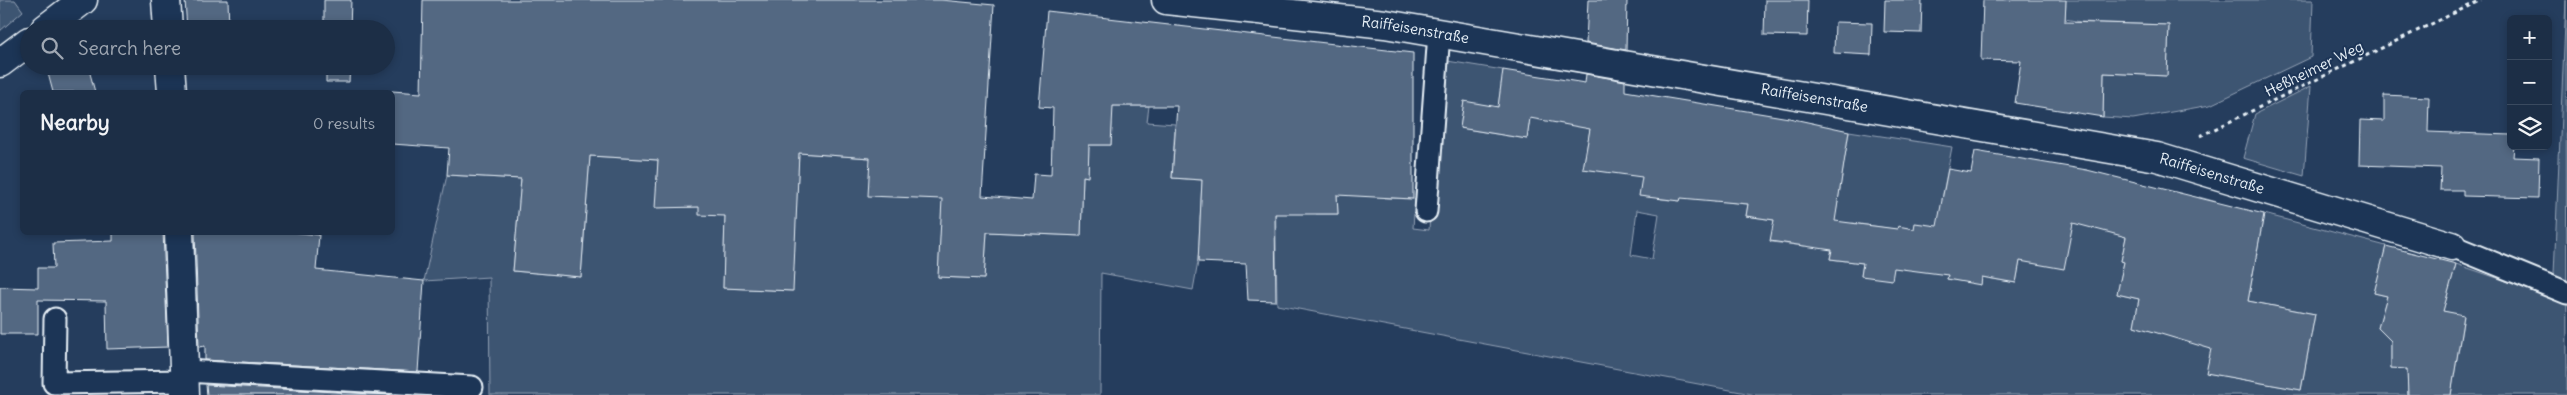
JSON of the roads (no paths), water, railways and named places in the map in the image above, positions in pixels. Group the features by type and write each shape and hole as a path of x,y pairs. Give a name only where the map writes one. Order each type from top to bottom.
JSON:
{"street":[{"path":"166,0 167,20"},
{"name":"Raiffeisenstraße","path":"1166,0 1385,24 2157,157 2452,246"},
{"path":"0,63 20,48"},
{"path":"171,75 172,90"},
{"path":"179,235 185,382"}],"lane":[{"path":"1426,211 1439,33"},
{"path":"2452,246 2567,293"},
{"path":"55,320 54,383 185,382 472,387"}]}
